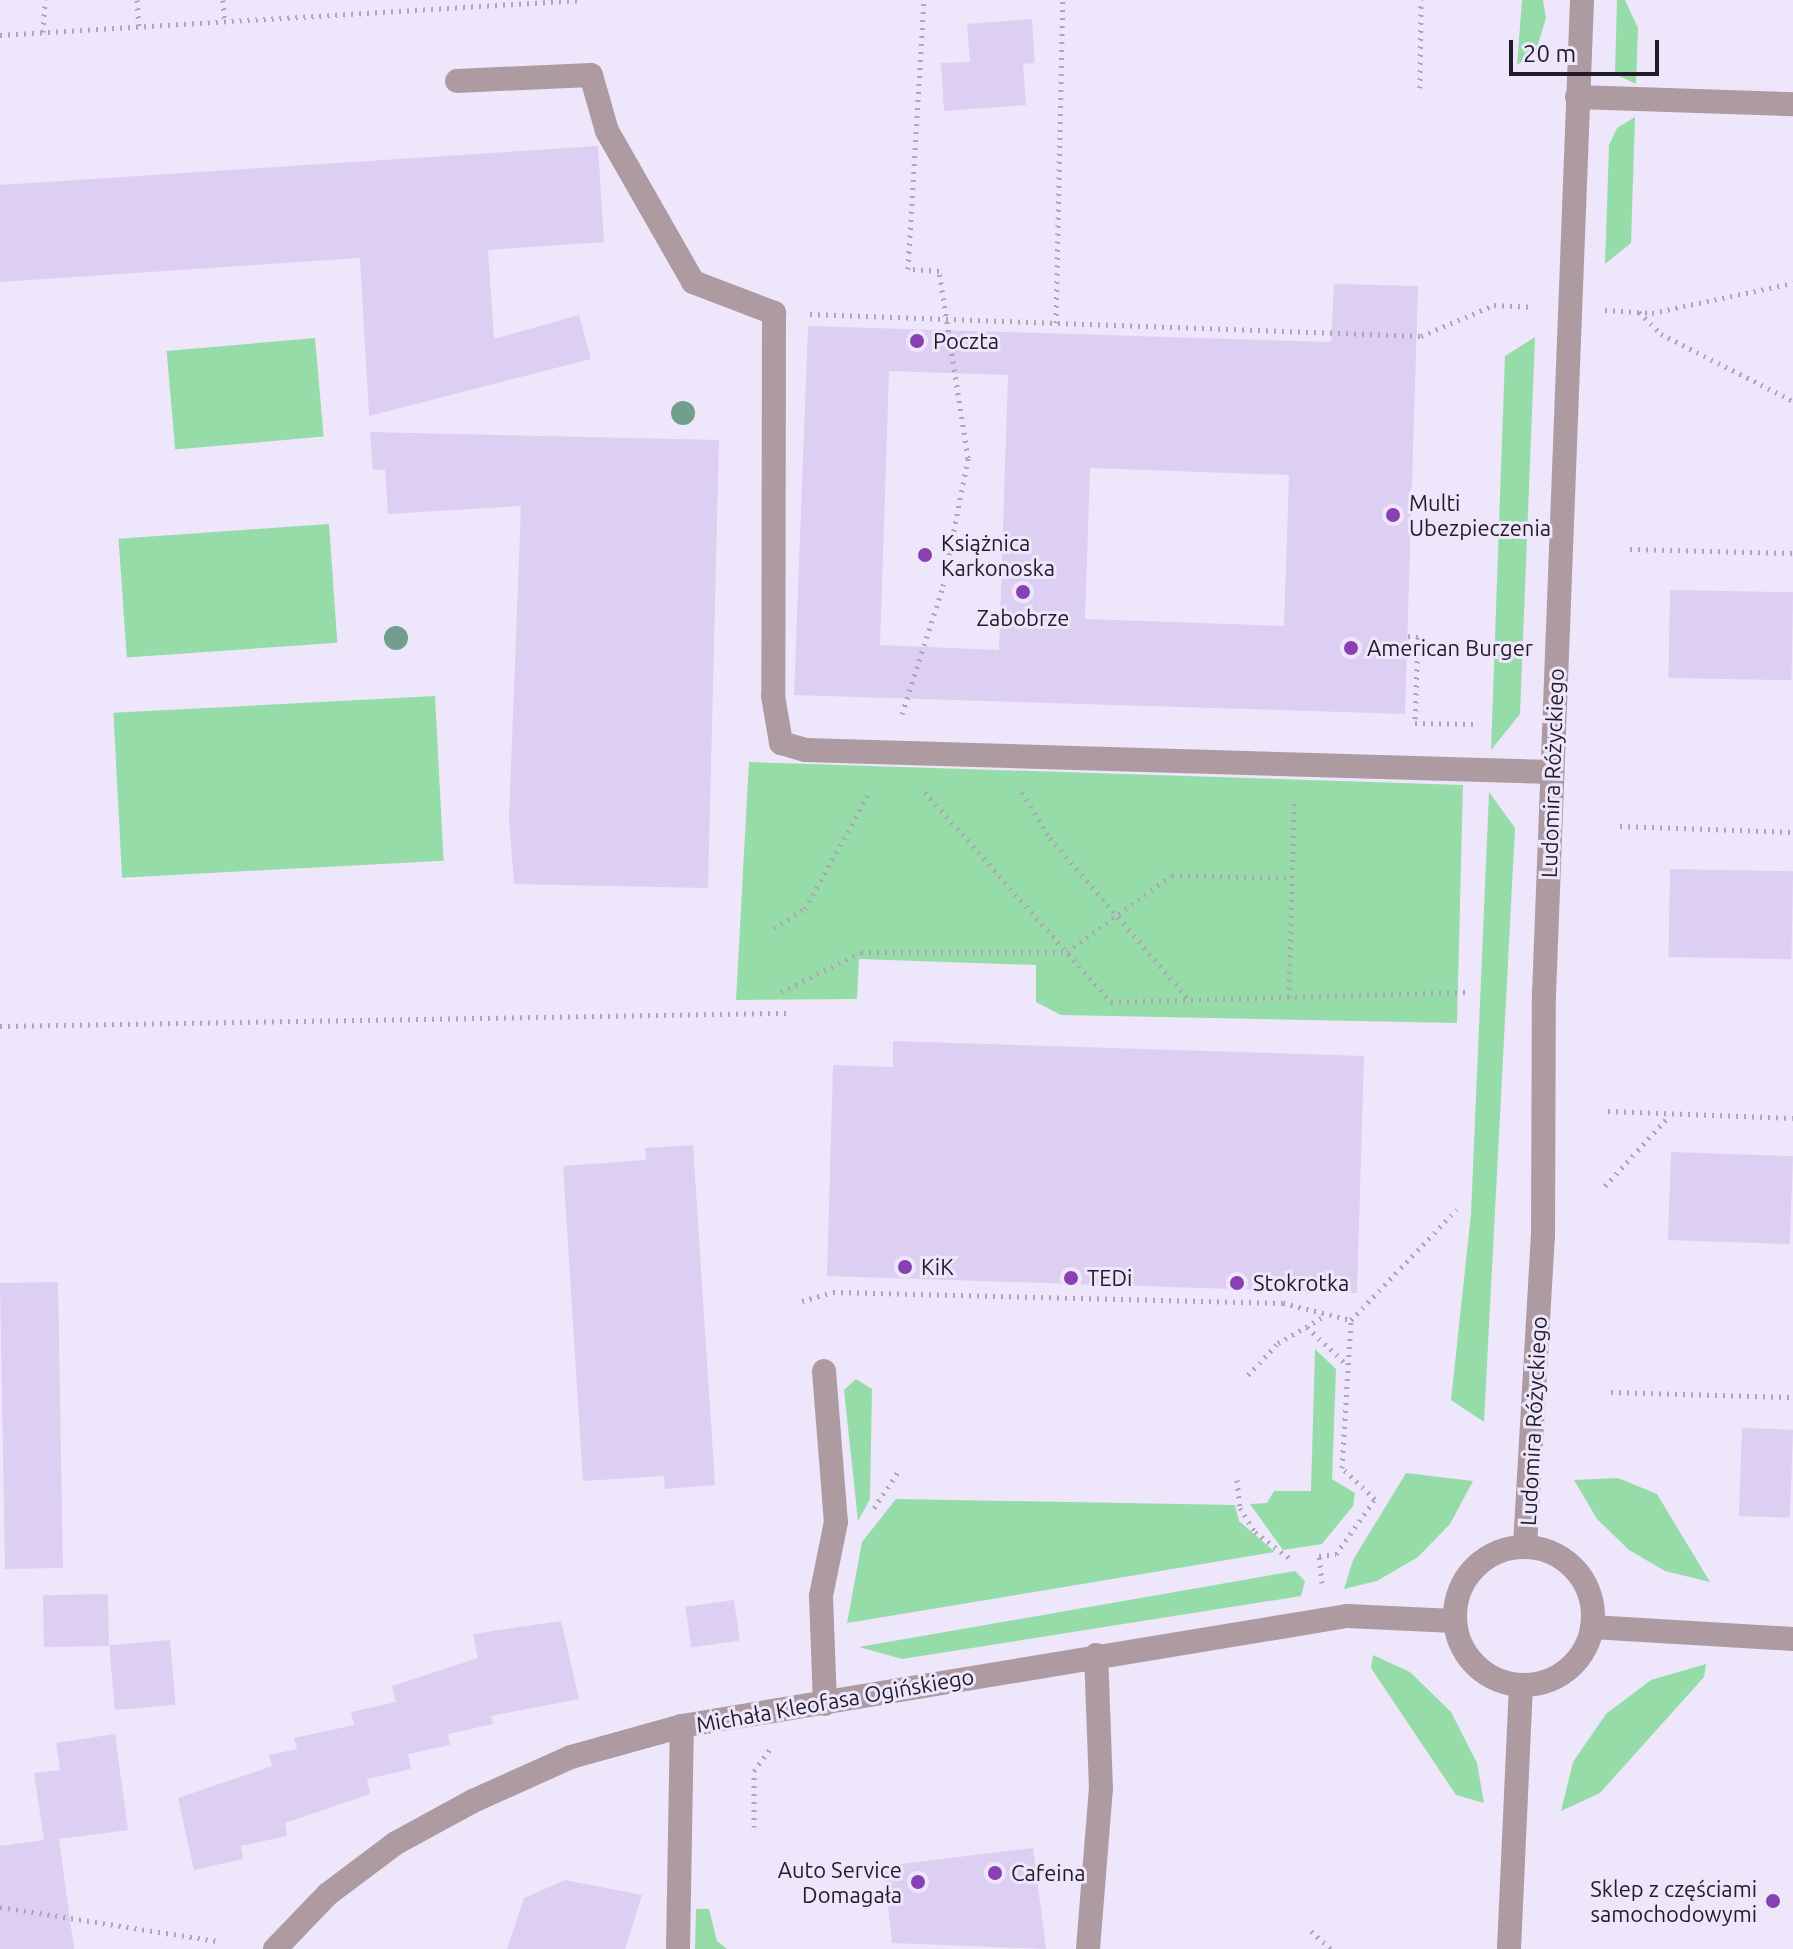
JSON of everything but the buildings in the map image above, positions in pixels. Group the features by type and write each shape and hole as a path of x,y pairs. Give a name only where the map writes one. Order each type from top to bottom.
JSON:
{"street":[{"name":"Ludomira Różyckiego","path":"1525,1546 1543,1237 1552,772 1582,0"},
{"path":"457,81 591,75 607,131 693,282 774,313 773,723 781,743 805,750 1552,772"},
{"path":"1577,97 1793,104"},
{"path":"824,1371 836,1522 819,1625 825,1704"},
{"path":"1525,1546 1549,1551 1584,1581 1592,1627 1568,1669 1521,1685 1475,1666 1454,1621 1458,1592 1473,1567 1497,1552 1525,1546"},
{"name":"Michała Kleofasa Ogińskiego","path":"275,1949 328,1894 396,1843 473,1801 571,1757 682,1726 825,1704 1096,1655 1347,1616 1454,1621"},
{"path":"1592,1627 1793,1639"},
{"path":"1088,1949 1101,1789 1096,1655"},
{"path":"1509,1949 1521,1685"},
{"path":"678,1949 682,1726"}],"path":[{"path":"43,32 45,0"},
{"path":"137,0 139,26"},
{"path":"223,0 224,20"},
{"path":"0,35 582,0"},
{"path":"774,928 805,909 889,752 943,586 968,458 950,319 939,271 908,269 924,0"},
{"path":"1056,323 1063,0"},
{"path":"1420,88 1421,0"},
{"path":"1603,310 1638,311 1793,283"},
{"path":"774,313 1421,336 1494,305 1537,307"},
{"path":"1638,311 1661,334 1793,401"},
{"path":"1630,549 1793,553"},
{"path":"1408,636 1418,637 1415,723 1478,724"},
{"path":"889,752 1111,1002 1192,1003 1469,992"},
{"path":"1000,756 1050,838 1192,1003"},
{"path":"1289,997 1295,765"},
{"path":"1620,826 1793,832"},
{"path":"781,992 861,952 1067,952 1113,914 1172,875 1292,878"},
{"path":"0,1026 786,1013"},
{"path":"1608,1111 1793,1118"},
{"path":"1605,1186 1671,1114"},
{"path":"1323,1592 1319,1556 1336,1554 1375,1499 1342,1468 1351,1320 1457,1209"},
{"path":"802,1301 833,1292 1283,1303 1321,1318 1351,1320"},
{"path":"1248,1375 1278,1343 1321,1318"},
{"path":"1307,1326 1347,1364"},
{"path":"1611,1392 1793,1397"},
{"path":"1237,1480 1240,1508 1255,1532 1292,1560"},
{"path":"754,1827 754,1771 775,1743"},
{"path":"0,1907 218,1941"},
{"path":"1311,1931 1331,1949"}],"green space":[{"path":"1522,0 1543,0 1546,18 1536,51 1517,65"},
{"path":"1617,0 1625,0 1638,28 1636,84 1615,74"},
{"path":"1635,117 1631,243 1605,264 1609,145 1617,128"},
{"path":"1535,337 1520,714 1491,750 1505,356"},
{"path":"315,338 324,437 175,450 167,351"},
{"path":"329,524 337,643 127,657 119,539"},
{"path":"435,696 444,861 122,878 113,713"},
{"path":"749,762 1463,785 1457,1023 1061,1015 1036,1002 1036,965 859,959 857,999 736,1000"},
{"path":"1489,792 1515,828 1484,1422 1451,1400 1471,1214"},
{"path":"1315,1349 1336,1369 1332,1479 1355,1493 1353,1506 1322,1544 1283,1550 1250,1504 1267,1503 1274,1491 1311,1491"},
{"path":"856,1379 872,1389 870,1499 858,1521 844,1390"},
{"path":"1406,1473 1473,1481 1450,1524 1418,1557 1377,1581 1344,1589 1353,1560"},
{"path":"1618,1478 1657,1494 1710,1582 1665,1571 1629,1550 1597,1519 1574,1480"},
{"path":"896,1499 1235,1505 1239,1521 1275,1552 847,1623 862,1542"},
{"path":"1295,1571 1305,1581 1301,1596 902,1659 859,1647"},
{"path":"1373,1655 1410,1672 1451,1712 1477,1763 1484,1803 1456,1795 1371,1668"},
{"path":"1706,1664 1704,1677 1600,1793 1561,1811 1573,1762 1606,1714 1651,1680"},
{"path":"696,1909 709,1909 717,1941 727,1949 695,1949"}],"place":[{"name":"Poczta","path":"917,341"},
{"name":"Multi Ubezpieczenia","path":"1393,515"},
{"name":"Książnica Karkonoska","path":"925,555"},
{"name":"Zabobrze","path":"1023,592"},
{"name":"American Burger","path":"1351,648"},
{"name":"KiK","path":"905,1267"},
{"name":"TEDi","path":"1071,1278"},
{"name":"Stokrotka","path":"1237,1283"},
{"name":"Cafeina","path":"995,1873"},
{"name":"Auto Service Domagała","path":"918,1882"},
{"name":"Sklep z częściami samochodowymi","path":"1773,1901"}]}
